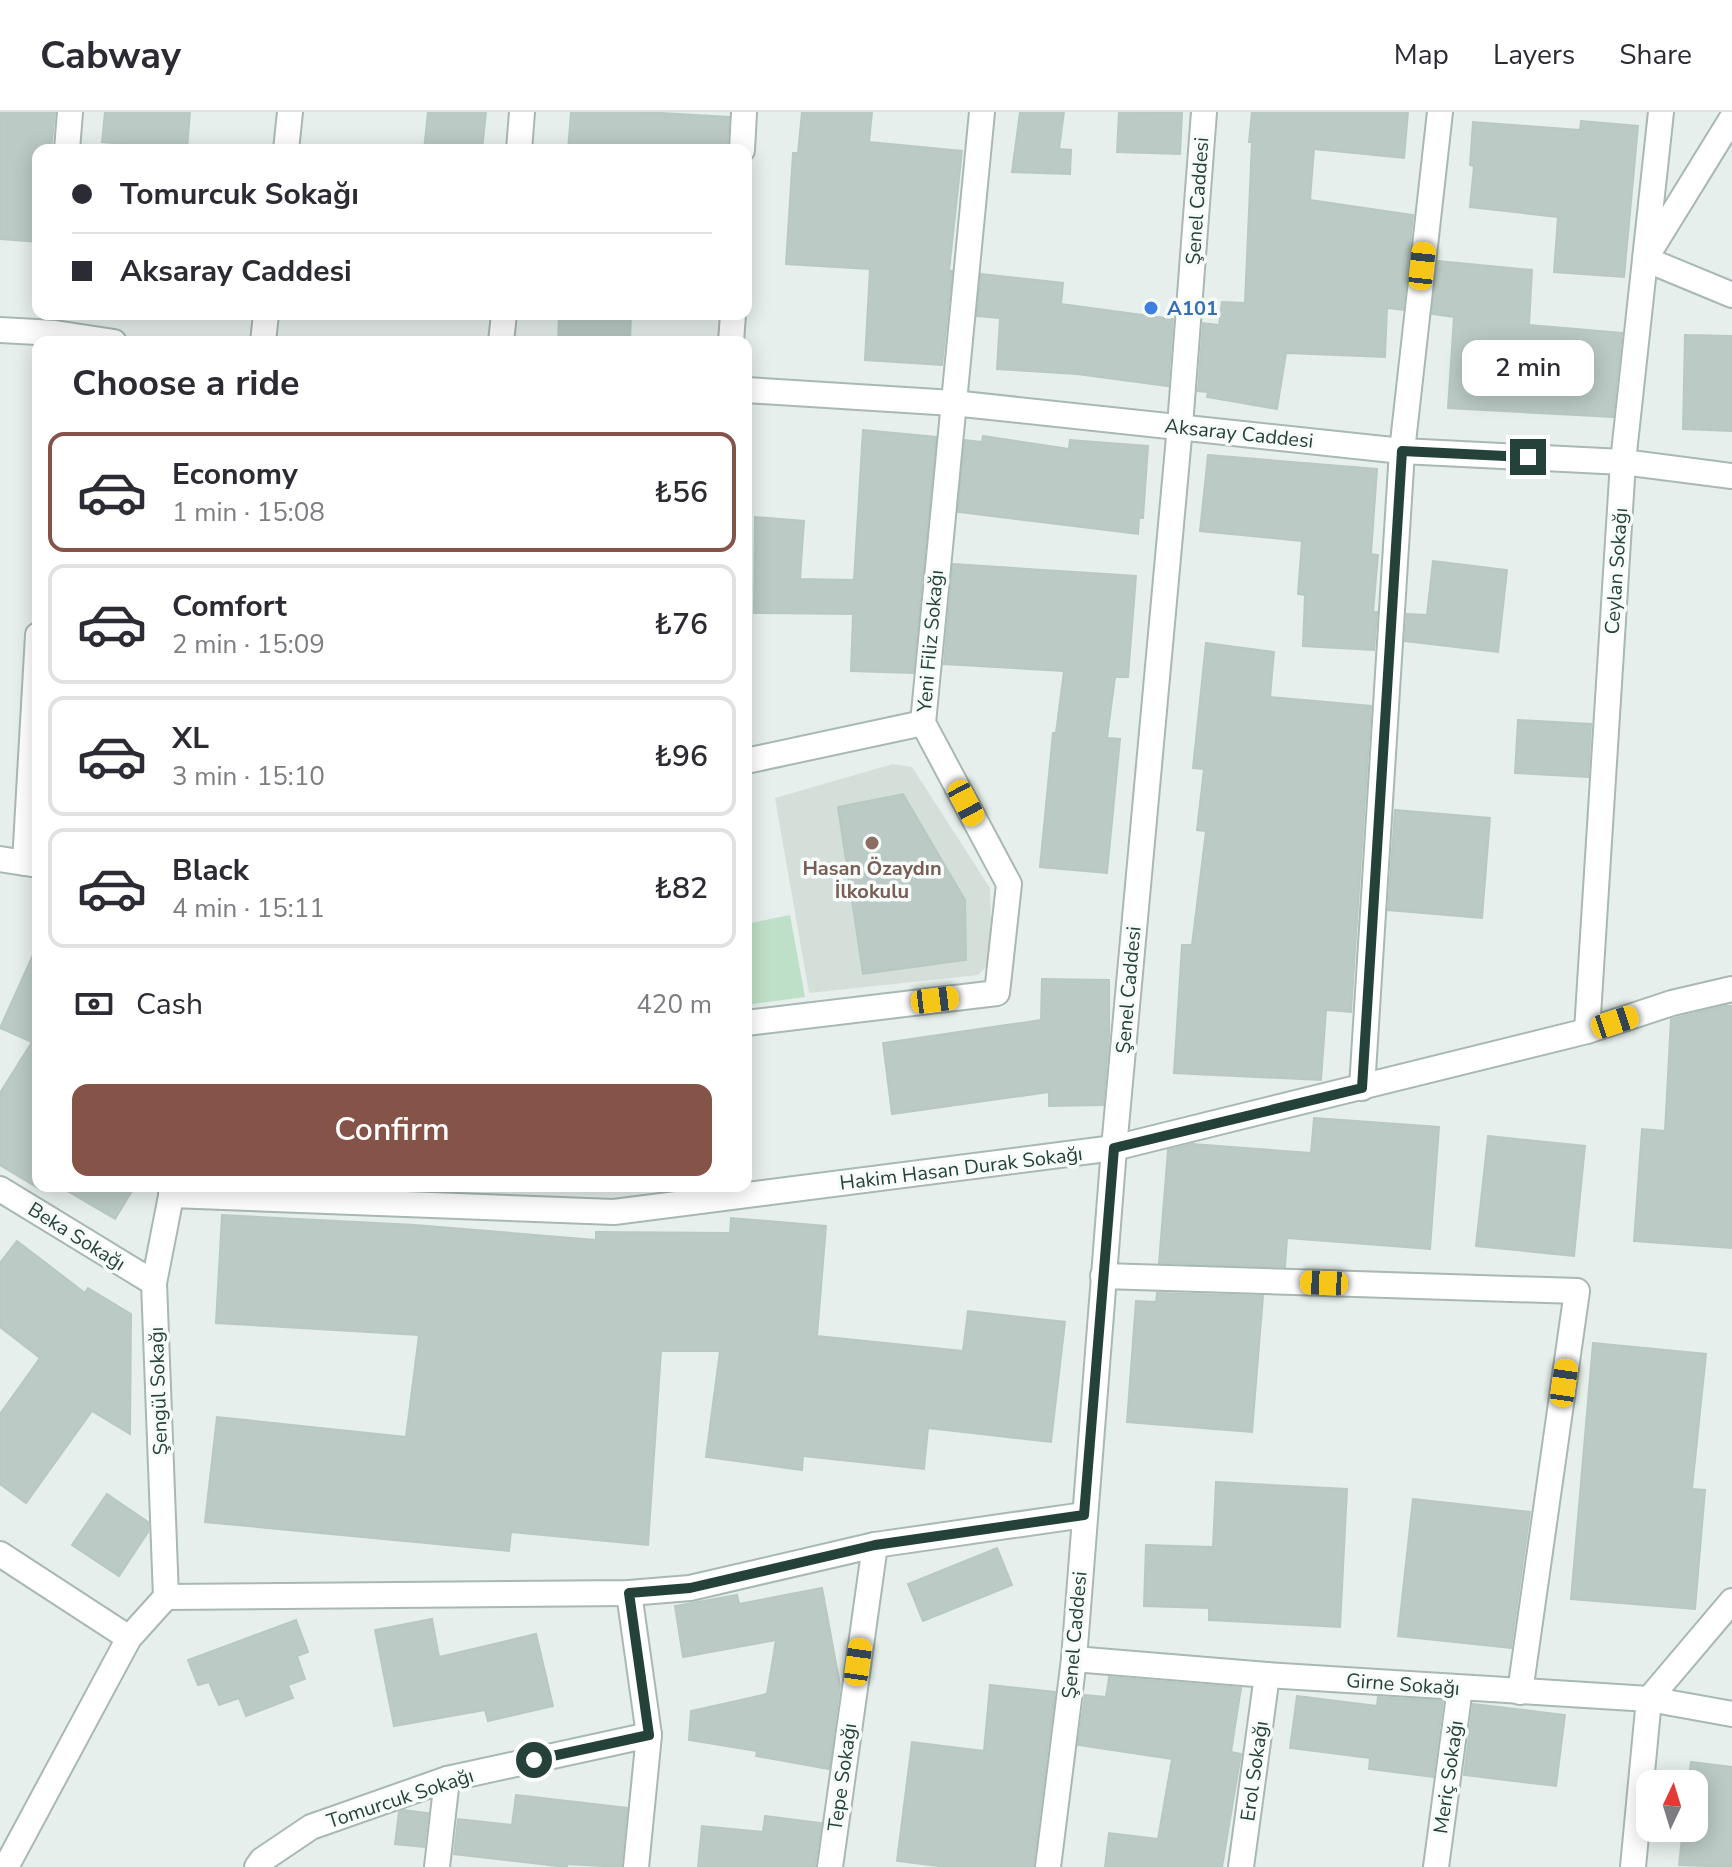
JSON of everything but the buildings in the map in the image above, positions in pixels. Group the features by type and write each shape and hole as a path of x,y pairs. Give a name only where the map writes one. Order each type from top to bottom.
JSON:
{"street":[{"path":"67,144 70,112"},
{"path":"287,144 290,112"},
{"path":"519,144 522,112"},
{"path":"742,144 744,112"},
{"name":"Yeni Filiz Sokağı","path":"752,1022 997,993 1009,884 923,723 982,112"},
{"name":"Şenel Caddesi","path":"1048,1867 1074,1659 1103,1276 1180,426 1204,112"},
{"path":"1362,1088 1402,451 1440,112"},
{"name":"Ceylan Sokağı","path":"1587,1031 1623,462 1661,112"},
{"path":"1732,118 1645,259 1732,295"},
{"path":"0,330 55,330 84,336"},
{"name":"Aksaray Caddesi","path":"752,390 953,403 1402,451 1623,462 1732,476"},
{"path":"752,760 923,723"},
{"path":"0,859 32,864"},
{"name":"Hakim Hasan Durak Sokağı","path":"193,1192 614,1212 1114,1148 1587,1031 1672,1003 1732,989"},
{"name":"Beka Sokağı","path":"0,1189 154,1283"},
{"name":"Şengül Sokağı","path":"166,1597 154,1283 172,1192"},
{"path":"1103,1276 1577,1291 1520,1692"},
{"path":"6,1867 129,1638 166,1597 629,1593 690,1588 875,1545 1084,1515"},
{"name":"Tepe Sokağı","path":"830,1867 875,1545"},
{"path":"0,1554 129,1638"},
{"path":"629,1593 649,1735 636,1867"},
{"path":"1633,1867 1649,1699 1732,1601"},
{"name":"Girne Sokağı","path":"1074,1659 1267,1675 1649,1699 1732,1714"},
{"name":"Erol Sokağı","path":"1241,1867 1267,1675"},
{"name":"Meriç Sokağı","path":"1436,1867 1460,1688"},
{"name":"Tomurcuk Sokağı","path":"257,1867 262,1860 311,1827 447,1779 649,1735"},
{"path":"437,1867 447,1779"}],"shaded area":[{"name":"Hasan Özaydın İlkokulu","path":"893,764 912,767 990,888 992,961 978,975 809,993 775,798"}],"green space":[{"path":"790,915 805,997 752,1004 752,923"}],"place":[{"name":"A101","path":"1151,308"},
{"name":"Hasan Özaydın İlkokulu","path":"872,843"}],"route":[{"path":"534,1760 649,1735 629,1593 690,1588 875,1545 1084,1515 1114,1148 1362,1088 1402,451 1528,457"}]}
